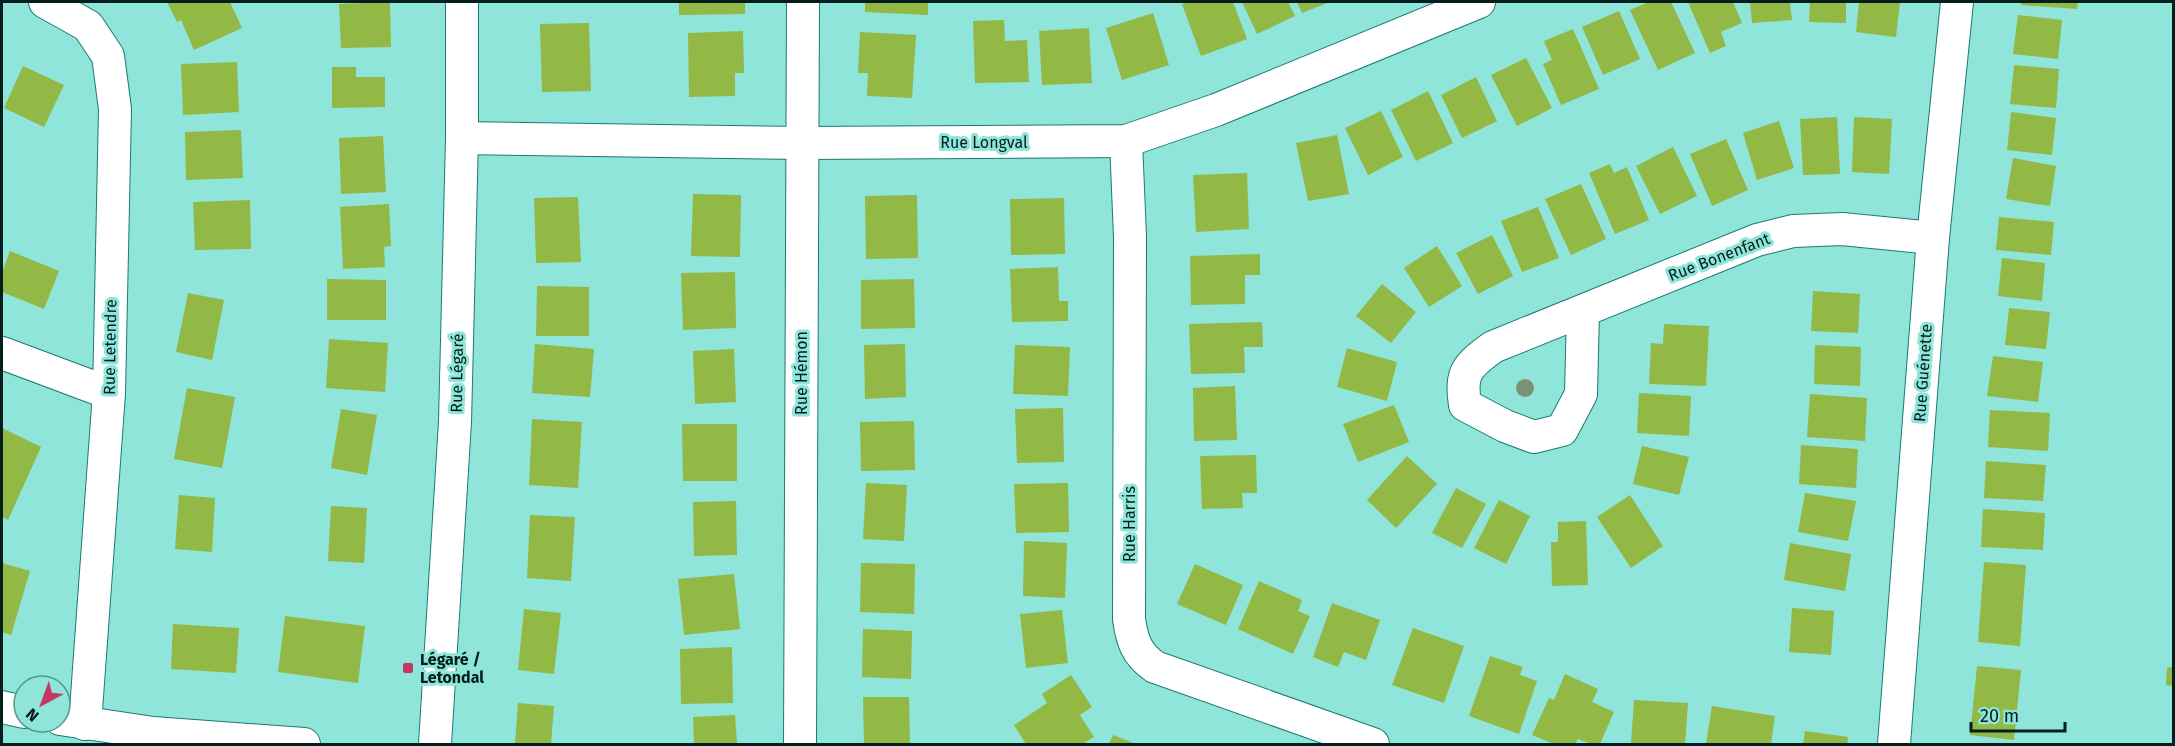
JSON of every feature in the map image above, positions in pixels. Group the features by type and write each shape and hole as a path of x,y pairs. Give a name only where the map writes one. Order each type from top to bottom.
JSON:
{"street":[{"name":"Rue Letendre","path":"45,2 88,26 108,56 115,109 109,393 73,721"},
{"name":"Rue Légaré","path":"435,744 455,422 462,138 462,2"},
{"name":"Rue Hémon","path":"800,744 802,2"},
{"name":"Rue Longval","path":"462,138 802,143 1126,141 1216,110 1479,2"},
{"name":"Rue Guénette","path":"1894,744 1933,238 1957,2"},
{"name":"Rue Harris","path":"1126,141 1130,237 1129,619 1131,638 1144,659 1155,667 1373,744"},
{"name":"Rue Bonenfant","path":"1582,312 1581,394 1562,430 1534,436 1505,426 1465,405 1462,382 1471,363 1493,347 1757,240 1793,231 1842,229 1933,238"},
{"path":"2,353 109,393"},
{"path":"73,721 153,733 304,744"}],"building":[{"path":"167,2 230,2 242,28 194,50 181,20 177,22"},
{"path":"390,2 391,47 341,48 339,4"},
{"path":"679,2 745,2 745,14 679,15"},
{"path":"865,2 928,2 928,15 865,12"},
{"path":"1233,2 1247,39 1201,56 1182,4"},
{"path":"1242,2 1288,2 1295,16 1257,34"},
{"path":"1297,2 1330,2 1302,13"},
{"path":"1649,2 1671,2 1695,53 1658,70 1630,10"},
{"path":"1688,2 1733,2 1742,23 1721,32 1726,46 1710,53"},
{"path":"1750,2 1790,2 1792,20 1752,23"},
{"path":"1810,2 1846,2 1846,23 1809,22"},
{"path":"1859,2 1900,2 1896,37 1856,32"},
{"path":"2021,2 2078,2 2077,9 2021,5"},
{"path":"1619,11 1640,59 1603,75 1582,27"},
{"path":"1153,13 1169,65 1122,80 1106,28"},
{"path":"2018,15 2062,20 2058,59 2013,54"},
{"path":"1004,20 1005,41 1027,40 1029,82 975,83 973,21"},
{"path":"589,23 591,91 542,92 540,24"},
{"path":"1089,28 1092,83 1042,85 1039,31"},
{"path":"1573,29 1599,89 1561,105 1543,64 1552,60 1544,41"},
{"path":"743,31 744,73 735,73 735,96 689,97 688,33"},
{"path":"860,32 916,35 912,98 867,96 868,73 858,73"},
{"path":"1526,58 1552,108 1517,126 1491,75"},
{"path":"237,62 239,112 183,115 181,64"},
{"path":"2014,65 2059,69 2056,108 2010,104"},
{"path":"23,66 64,85 44,127 4,108"},
{"path":"332,67 356,67 356,77 385,77 385,107 332,108"},
{"path":"1476,77 1497,121 1462,138 1441,95"},
{"path":"1428,91 1453,143 1416,161 1391,110"},
{"path":"1381,111 1403,157 1368,175 1345,128"},
{"path":"2011,112 2056,118 2052,155 2007,150"},
{"path":"1837,117 1840,174 1803,175 1800,119"},
{"path":"1854,117 1892,119 1889,174 1852,172"},
{"path":"1779,121 1794,168 1757,180 1743,133"},
{"path":"241,130 243,178 186,180 185,132"},
{"path":"1337,135 1349,194 1308,201 1296,143"},
{"path":"383,136 386,192 341,194 339,138"},
{"path":"1726,139 1748,190 1712,206 1690,154"},
{"path":"1673,147 1697,196 1660,214 1636,166"},
{"path":"2013,158 2056,166 2050,206 2006,199"},
{"path":"1610,164 1614,173 1627,167 1649,220 1615,234 1589,173"},
{"path":"1247,173 1249,229 1196,232 1193,175"},
{"path":"1581,184 1606,239 1571,255 1545,199"},
{"path":"693,194 741,195 740,257 691,256"},
{"path":"917,195 918,258 866,259 865,196"},
{"path":"578,197 581,262 536,263 534,198"},
{"path":"1064,198 1065,254 1011,255 1010,199"},
{"path":"250,200 251,249 195,250 193,202"},
{"path":"389,204 391,246 384,247 385,267 343,269 340,207"},
{"path":"1538,207 1559,258 1522,272 1501,221"},
{"path":"1999,217 2054,222 2051,255 1996,250"},
{"path":"1492,235 1513,276 1478,294 1456,253"},
{"path":"1437,246 1462,286 1429,307 1404,268"},
{"path":"10,251 59,271 44,309 2,292 2,273"},
{"path":"1260,254 1260,275 1245,275 1245,304 1191,305 1190,256"},
{"path":"2002,258 2045,263 2042,301 1998,296"},
{"path":"1058,267 1059,301 1068,301 1068,321 1012,322 1010,269"},
{"path":"735,272 736,328 683,330 681,273"},
{"path":"327,279 386,280 386,320 327,320"},
{"path":"914,279 915,328 861,329 861,280"},
{"path":"1382,284 1416,312 1391,343 1356,316"},
{"path":"537,286 589,287 589,336 536,336"},
{"path":"1813,291 1860,294 1858,333 1811,331"},
{"path":"188,293 224,300 212,360 176,352"},
{"path":"2009,308 2050,312 2046,349 2005,345"},
{"path":"1262,322 1263,347 1244,347 1245,373 1191,374 1189,324"},
{"path":"1664,324 1709,326 1706,386 1649,384 1651,343 1663,344"},
{"path":"329,339 388,343 385,392 326,388"},
{"path":"535,344 594,349 590,397 532,393"},
{"path":"905,344 906,397 865,399 864,345"},
{"path":"1015,345 1070,347 1068,396 1013,394"},
{"path":"1815,345 1861,347 1860,386 1814,384"},
{"path":"1347,348 1397,362 1387,401 1337,387"},
{"path":"734,349 736,402 695,404 693,351"},
{"path":"1993,356 2043,362 2038,402 1987,396"},
{"path":"1235,386 1237,440 1194,441 1193,388"},
{"path":"187,388 235,397 222,468 174,459"},
{"path":"1639,393 1691,396 1689,436 1637,433"},
{"path":"1810,394 1867,398 1865,441 1807,437"},
{"path":"1394,405 1409,442 1358,462 1343,424"},
{"path":"1063,408 1064,462 1017,463 1015,409"},
{"path":"341,409 377,415 367,475 331,468"},
{"path":"1990,410 2050,413 2048,451 1988,447"},
{"path":"532,419 582,422 578,488 529,485"},
{"path":"914,421 915,470 861,471 860,422"},
{"path":"682,424 737,424 737,481 683,481"},
{"path":"2,428 41,447 8,520 2,517"},
{"path":"1801,445 1858,449 1856,488 1799,484"},
{"path":"1642,446 1689,457 1679,495 1633,484"},
{"path":"1256,455 1257,493 1242,493 1243,508 1202,509 1200,456"},
{"path":"1407,456 1437,484 1396,528 1367,500"},
{"path":"1986,461 2046,465 2043,501 1984,498"},
{"path":"866,483 907,485 904,541 863,539"},
{"path":"1068,483 1069,532 1016,533 1014,484"},
{"path":"1456,488 1486,504 1462,548 1432,533"},
{"path":"1805,493 1856,501 1848,541 1798,532"},
{"path":"179,495 215,498 212,552 175,549"},
{"path":"1630,495 1663,546 1631,568 1597,517"},
{"path":"1499,500 1530,516 1506,564 1474,548"},
{"path":"736,501 737,555 694,556 693,502"},
{"path":"331,506 367,508 364,563 328,561"},
{"path":"1983,509 2045,513 2043,550 1981,547"},
{"path":"530,515 575,517 571,581 527,578"},
{"path":"1586,521 1588,585 1552,586 1551,542 1558,542 1558,522"},
{"path":"1024,541 1067,543 1065,598 1023,596"},
{"path":"1790,543 1851,554 1845,591 1784,580"},
{"path":"1984,562 2026,565 2020,646 1978,642"},
{"path":"2,563 30,571 11,635 2,632"},
{"path":"861,563 915,564 914,614 860,612"},
{"path":"1195,564 1243,585 1226,625 1177,604"},
{"path":"734,574 740,629 684,635 678,579"},
{"path":"1259,581 1302,600 1298,611 1310,616 1293,654 1238,629"},
{"path":"1332,603 1380,620 1366,660 1344,652 1338,667 1313,657"},
{"path":"1792,608 1834,611 1831,655 1789,652"},
{"path":"524,609 561,613 554,674 518,670"},
{"path":"1062,610 1068,663 1026,668 1020,614"},
{"path":"285,616 365,626 358,683 278,672"},
{"path":"173,624 239,628 236,673 171,669"},
{"path":"1413,628 1464,646 1444,703 1392,685"},
{"path":"863,629 912,631 911,679 862,677"},
{"path":"732,647 733,703 681,704 680,649"},
{"path":"1490,656 1523,667 1520,675 1537,681 1519,734 1469,716"},
{"path":"1977,666 2021,670 2014,740 1970,735"},
{"path":"2174,666 2174,686 2166,685 2167,668"},
{"path":"1565,674 1598,689 1592,702 1614,712 1600,744 1591,744 1578,739 1575,744 1554,744 1532,735 1549,698 1554,700"},
{"path":"1071,675 1092,707 1080,715 1094,737 1082,744 1026,744 1014,725 1047,703 1042,694"},
{"path":"863,697 909,697 910,744 864,744"},
{"path":"1634,700 1688,703 1685,744 1631,744"},
{"path":"518,703 554,706 551,744 515,744"},
{"path":"1712,706 1775,716 1771,744 1706,744"},
{"path":"735,715 737,744 694,744 693,717"},
{"path":"1805,731 1848,737 1847,744 1803,744"},
{"path":"1113,735 1136,744 1109,744"}],"place":[{"name":"Légaré / Letondal","path":"408,668"}]}
